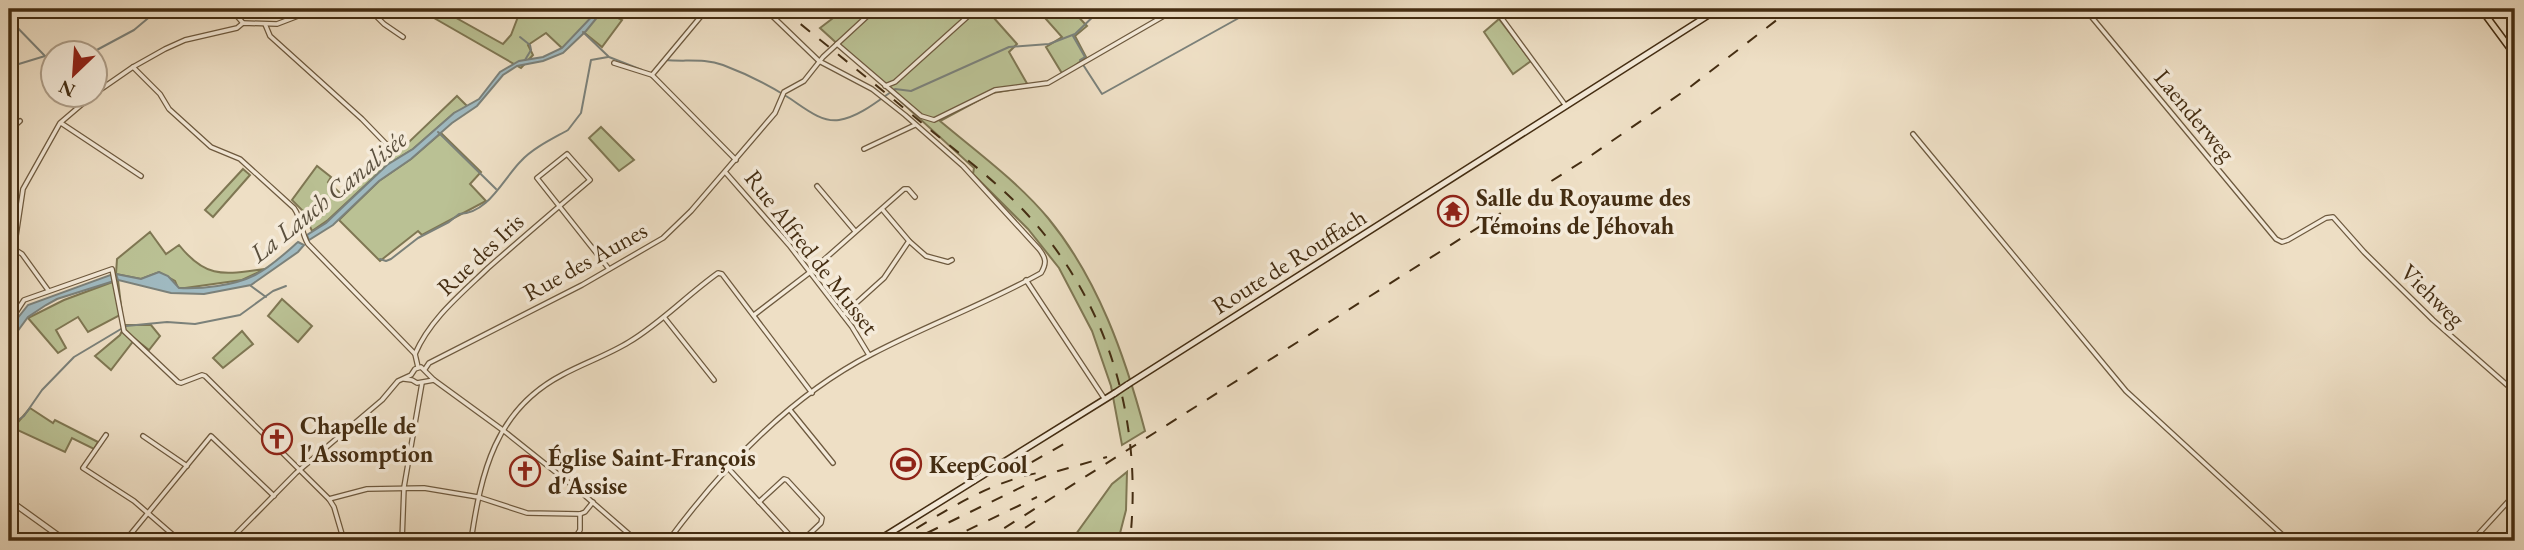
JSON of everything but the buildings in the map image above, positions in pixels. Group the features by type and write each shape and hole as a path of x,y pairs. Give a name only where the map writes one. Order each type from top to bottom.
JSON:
{"main road":[{"name":"Route de Rouffach","path":"877,541 1115,393 1718,9"},
{"path":"2481,9 2515,55"}],"street":[{"path":"231,9 243,23"},
{"path":"108,83 133,67 186,40 237,28 243,23 277,24 316,9"},
{"path":"369,9 403,37"},
{"path":"652,75 707,9"},
{"path":"668,541 727,467 811,393 869,355 1041,273 1046,265 1040,249 963,166 882,97 819,61 765,9"},
{"name":"Rue des Aunes","path":"425,369 429,363 663,238 691,212 736,160 775,113 783,95 804,81 819,61 875,9"},
{"path":"884,86 895,82 976,9"},
{"path":"837,44 925,118 938,119 995,90 1048,83 1176,9"},
{"path":"1495,9 1566,106"},
{"name":"Laenderweg","path":"2085,9 2270,234 2280,241 2288,240 2326,218 2333,217"},
{"path":"265,24 270,36 362,119 392,150"},
{"path":"614,63 652,75 736,160"},
{"path":"133,67 160,94 169,109 211,146 240,159 294,208 299,215 303,236 308,244 415,354 418,368 412,377"},
{"path":"9,258 14,249 23,189 60,123 77,108"},
{"path":"9,127 11,129 20,121"},
{"path":"60,123 141,176"},
{"path":"864,149 915,125"},
{"path":"1913,134 2126,391 2289,541"},
{"name":"Rue des Iris","path":"415,354 428,331 448,307 590,180 567,154 537,178 559,206"},
{"name":"Rue Alfred de Musset","path":"725,172 781,236 844,315 869,355"},
{"path":"817,186 855,231"},
{"path":"754,315 809,273 904,189 908,189 915,197"},
{"path":"559,206 609,269"},
{"path":"882,209 909,241 926,256 948,262 953,260"},
{"name":"Viehweg","path":"2333,217 2364,252 2433,320 2515,392"},
{"path":"844,315 884,278 909,241"},
{"path":"14,249 22,254 48,291"},
{"path":"9,323 24,300 113,271 124,328 178,382 205,376 329,499 344,541"},
{"path":"471,541 487,463 514,414 541,387 632,341 718,273 722,274 754,315 811,393"},
{"path":"1027,280 1104,398"},
{"path":"664,317 715,380"},
{"path":"418,368 425,369 435,380 593,502 637,541"},
{"path":"402,541 404,487 420,391 428,374"},
{"path":"229,541 301,469 382,400 398,382 412,377 422,382 435,380"},
{"path":"790,410 833,463"},
{"path":"106,435 83,468 149,513 180,541"},
{"path":"143,436 187,466"},
{"path":"125,541 211,436 274,496"},
{"path":"727,467 796,541"},
{"path":"759,502 787,480 822,518 821,523 802,541"},
{"path":"329,499 367,489 404,487 438,489 478,497 527,513 580,514 593,502"},
{"path":"2472,541 2515,494"},
{"path":"9,500 66,541"},
{"path":"573,541 582,524 580,514"}],"green space":[{"path":"430,9 440,9 503,44 511,35 521,9 601,9 622,20 602,47 581,30 563,49 546,33 528,45 533,55 521,68 427,14"},
{"path":"845,9 986,9 1017,44 1009,52 1029,87 992,93 940,121 1023,192 1066,242 1108,319 1145,431 1122,445 1111,386 1092,331 1059,268 1028,229 973,174 974,168 820,28"},
{"path":"1037,9 1071,9 1087,26 1075,36 1086,57 1063,75 1046,47 1062,37"},
{"path":"1499,19 1531,61 1513,74 1484,32"},
{"path":"457,96 468,107 454,113 413,149 387,165 328,220 312,231 303,211 292,200 317,166 331,177 328,182 341,194 388,150 408,143"},
{"path":"601,127 634,160 619,171 589,138"},
{"path":"441,133 481,172 470,184 486,201 422,235 418,231 380,261 339,220 379,181 411,159"},
{"path":"243,169 250,175 213,217 205,210"},
{"path":"150,232 166,254 179,245 208,269 228,273 265,269 242,280 185,288 178,288 175,281 159,272 141,279 116,274 117,259"},
{"path":"118,280 122,314 88,332 78,317 56,330 66,348 58,353 28,318 64,300"},
{"path":"282,299 312,326 298,342 268,316"},
{"path":"125,325 151,325 160,336 149,350 135,339 111,370 95,356 120,335"},
{"path":"242,331 253,344 223,368 213,358"},
{"path":"30,408 53,423 55,420 98,442 94,449 72,438 65,452 13,428"},
{"path":"1127,472 1126,510 1118,541 1071,541 1112,484"}],"water":[{"path":"599,9 604,9 563,53 543,61 517,66 503,75 477,106 379,181 333,225 309,240 307,235 326,223 387,165 413,149 454,113 479,99 500,72 519,61 543,57 562,48"},
{"path":"298,242 304,245 298,252 251,285 204,294 171,293 118,280 116,274 141,279 159,272 168,276 179,288 217,286 255,275"},
{"path":"113,274 114,281 46,305 28,317 9,343 9,329 28,305"}],"waterway":[{"path":"108,44 134,30 159,9"},
{"path":"665,60 702,61 723,65 771,87 811,113 825,119 839,120 861,112 895,89 911,91 1009,47 1049,44 1075,34 1101,9"},
{"path":"1073,36 1085,57 1080,60 1102,94 1255,9"},
{"path":"1270,9 1275,17 1303,9"},
{"path":"9,19 38,49"},
{"path":"583,32 609,57 642,70"},
{"path":"520,37 530,45 531,50 525,60"},
{"path":"380,259 391,259 418,238 459,214 469,212 487,202 526,156 568,130 581,113 591,60 608,57"},
{"path":"9,67 38,58"},
{"path":"438,132 496,189"},
{"path":"251,286 266,297"},
{"path":"9,426 24,416 42,390 74,357 126,326 167,322 195,324 240,315 273,291 286,286"}],"railway":[{"path":"782,9 989,178 1026,213 1055,248 1079,285 1099,325 1125,408 1133,496 1130,541"},
{"path":"984,541 1583,161 1690,87 1791,9"},
{"path":"1011,474 1069,441"},
{"path":"927,533 1034,481 1107,457"},
{"path":"896,541 985,490 1023,476 1043,472"},
{"path":"945,541 1037,497"},
{"path":"1005,541 1037,520"}],"place":[{"name":"Salle du Royaume des Témoins de Jéhovah","path":"1453,211"},
{"name":"Chapelle de l'Assomption","path":"277,439"},
{"name":"KeepCool","path":"906,464"},
{"name":"Église Saint-François d'Assise","path":"525,471"}],"water label":[{"name":"La Lauch Canalisée","path":"328,196"}]}
